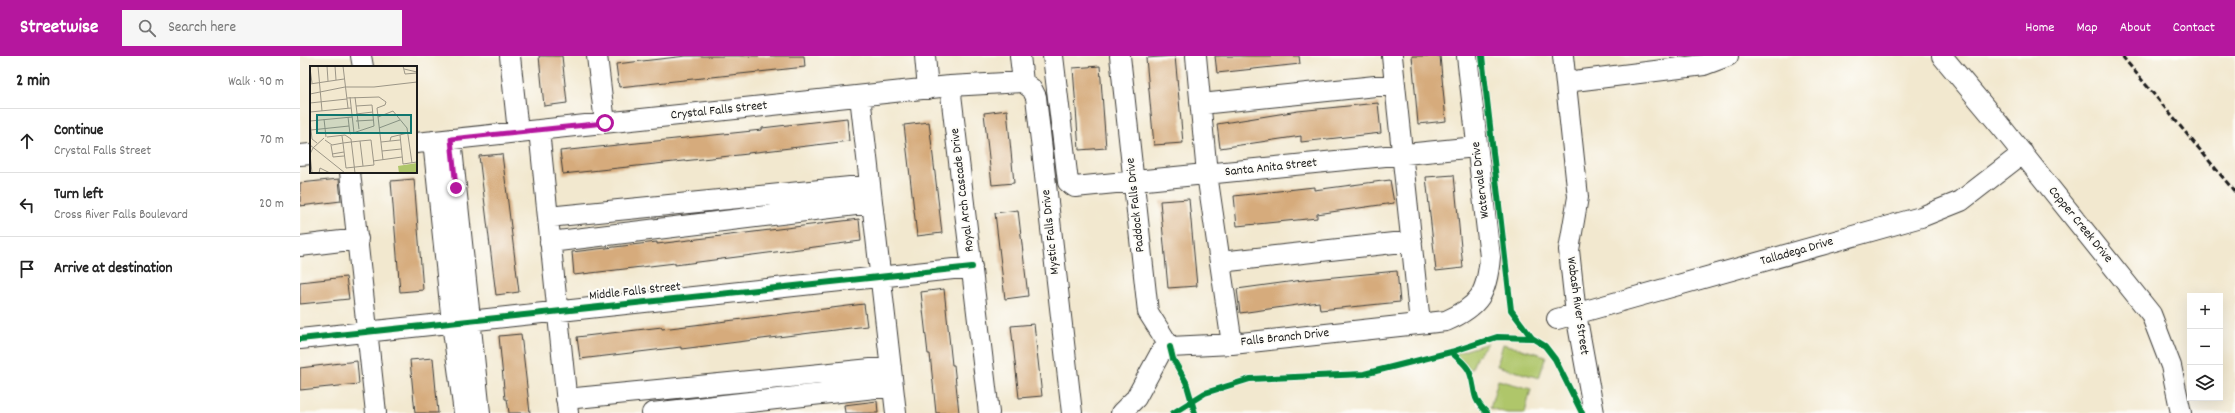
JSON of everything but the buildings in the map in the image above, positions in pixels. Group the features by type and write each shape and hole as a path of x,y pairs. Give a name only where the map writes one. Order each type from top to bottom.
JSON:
{"street":[{"path":"361,56 363,66"},
{"path":"510,56 518,132"},
{"path":"597,56 605,123"},
{"path":"925,56 928,89"},
{"path":"1020,56 1023,82"},
{"name":"Santa Anita Street","path":"1053,56 1068,182 1075,187 1476,147"},
{"name":"Paddock Falls Drive","path":"1120,56 1148,312 1170,347"},
{"path":"1196,56 1207,174 1232,344"},
{"path":"1392,56 1420,323"},
{"name":"Watervale Drive","path":"1467,56 1476,147 1490,257 1488,279 1482,294 1477,301"},
{"name":"Wabash River Street","path":"1563,56 1578,197 1569,250 1576,314 1594,413"},
{"path":"1566,82 1704,65 1728,56"},
{"name":"Copper Creek Drive","path":"1942,56 2151,314 2171,366 2181,413"},
{"name":"Crystal Falls Street","path":"434,141 950,86 1023,82"},
{"name":"Mystic Falls Drive","path":"1023,82 1032,89 1036,97 1072,413"},
{"path":"1201,104 1395,84"},
{"name":"Royal Arch Cascade Drive","path":"950,86 990,413"},
{"path":"860,96 896,413"},
{"path":"539,130 567,406 892,376"},
{"path":"434,141 447,189 471,321 480,413"},
{"name":"Talladega Drive","path":"1556,319 1921,217 1961,201 2022,153"},
{"path":"300,156 310,154"},
{"path":"350,173 376,413"},
{"path":"447,189 452,323 464,413"},
{"path":"548,217 871,194"},
{"path":"550,242 871,194"},
{"path":"300,246 358,239"},
{"path":"1220,262 1412,241"},
{"name":"Middle Falls Street","path":"300,339 972,267"},
{"name":"Falls Branch Drive","path":"1170,347 1232,344 1446,321 1460,314 1477,301"},
{"path":"1121,413 1136,398 1161,352 1170,347"},
{"path":"652,413 892,376"}],"green space":[{"path":"1488,343 1477,356 1471,370 1454,354"},
{"path":"1503,344 1546,356 1539,378 1497,366"},
{"path":"1498,380 1531,389 1525,413 1507,413 1490,408"}],"railway":[{"path":"2122,56 2235,192"}],"cycle path":[{"path":"1482,56 1511,310 1532,338 1545,346 1555,359 1582,413"},
{"path":"300,339 972,267"},
{"path":"1173,413 1205,393 1250,379 1364,374 1451,352 1497,337 1532,338"},
{"path":"1170,347 1173,359 1186,382 1195,413"},
{"path":"1451,352 1469,370 1478,403 1487,413"}],"route":[{"path":"456,188 451,139 605,123"}]}
